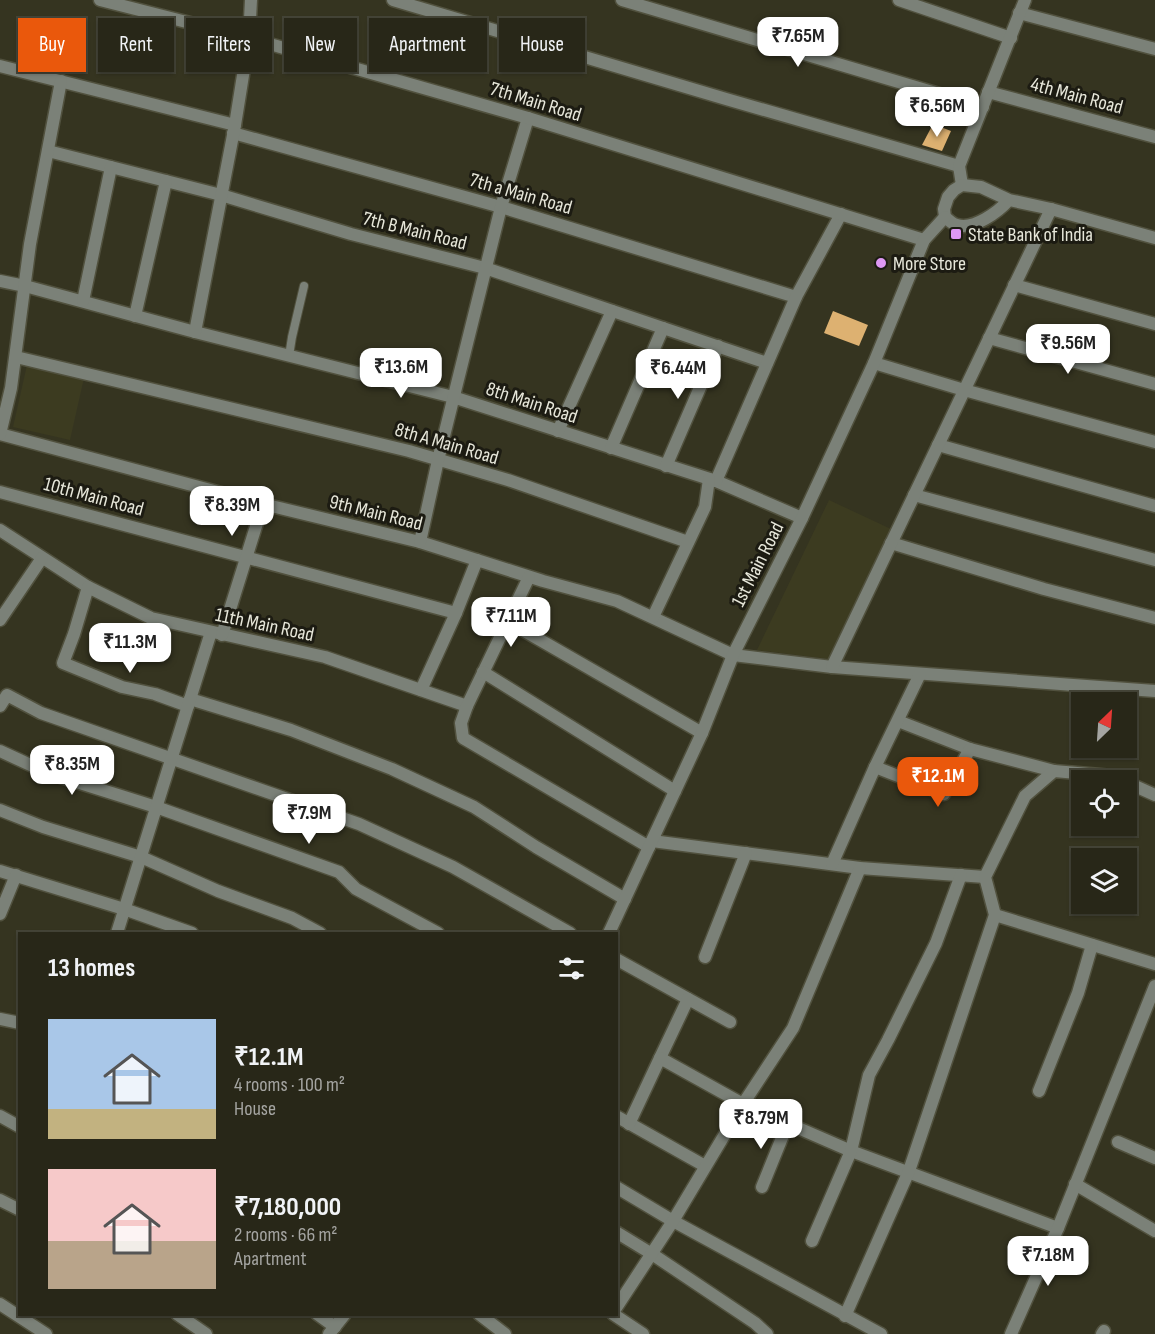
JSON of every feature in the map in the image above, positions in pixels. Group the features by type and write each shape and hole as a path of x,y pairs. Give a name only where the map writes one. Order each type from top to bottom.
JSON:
{"street":[{"name":"7th Main Road","path":"100,0 186,22"},
{"path":"250,18 251,0"},
{"path":"393,0 959,166"},
{"path":"622,0 983,107"},
{"path":"899,0 1011,38"},
{"path":"962,185 959,166 1025,0"},
{"path":"1019,14 1155,48"},
{"name":"7th Main Road","path":"272,45 528,118 924,240"},
{"name":"7th a Main Road","path":"0,66 234,129 796,297"},
{"path":"195,332 243,72"},
{"path":"0,434 11,388 30,244 61,81"},
{"name":"4th Main Road","path":"988,92 1155,137"},
{"path":"420,542 485,268 528,118"},
{"name":"7th B Main Road","path":"48,151 221,195 351,234 485,268 767,363"},
{"path":"83,302 111,167"},
{"path":"135,316 166,181"},
{"path":"1009,200 994,214 972,225 959,226 945,217 944,208 948,197 962,185 981,187 1009,200 1051,209 1155,238"},
{"path":"832,667 1051,209"},
{"path":"653,617 705,507 712,480 796,297 841,214"},
{"name":"1st Main Road","path":"609,932 702,732 733,655 802,518 874,363 924,240 945,217"},
{"name":"8th Main Road","path":"0,281 453,397 712,480 802,518"},
{"path":"1014,285 1155,324"},
{"path":"558,431 612,310"},
{"path":"612,448 663,328"},
{"path":"989,339 1155,384"},
{"path":"666,466 718,346"},
{"name":"8th A Main Road","path":"16,357 397,448 508,480 688,542"},
{"path":"874,363 1155,442"},
{"name":"9th Main Road","path":"0,434 263,504 420,542 529,577 617,601 733,655 832,667 1155,691"},
{"path":"938,445 1155,506"},
{"name":"10th Main Road","path":"0,492 456,613"},
{"path":"914,495 1155,560"},
{"path":"117,932 189,703 247,556 263,504"},
{"name":"11th Main Road","path":"0,530 88,587 151,618 326,657 467,706"},
{"path":"891,543 1044,589 1155,618"},
{"path":"0,620 42,558"},
{"path":"420,690 456,613 477,560"},
{"path":"529,577 467,706 462,723 463,738 650,844 746,853 860,868 985,877"},
{"path":"88,587 63,663 122,687 291,730 392,770 474,807 545,853 625,899"},
{"path":"507,621 702,732"},
{"path":"483,672 675,791"},
{"path":"832,864 920,674"},
{"path":"0,706 7,695 41,713 359,824 453,867 568,932"},
{"path":"898,721 970,750 1054,771 1071,772"},
{"path":"875,767 944,794 970,750"},
{"path":"0,751 48,773 156,807 339,872 356,890 436,932"},
{"path":"845,1316 909,1171 995,915 985,877 1025,796 1054,771"},
{"path":"1137,787 1155,795"},
{"path":"0,810 43,827 141,857 218,891 292,918 318,932"},
{"path":"705,957 746,853"},
{"path":"618,1305 793,1028 860,868"},
{"path":"0,871 124,909 189,932"},
{"path":"0,914 16,875"},
{"path":"812,1241 851,1151 869,1075 936,943 961,875"},
{"path":"995,915 1155,964"},
{"path":"1039,1091 1078,993 1092,945"},
{"path":"618,960 730,1022"},
{"path":"1011,1334 1058,1228 1155,986"},
{"path":"629,1124 688,999"},
{"path":"0,1019 18,1023"},
{"path":"660,1058 743,1104 851,1151 1058,1228"},
{"path":"0,1116 18,1126"},
{"path":"618,1117 705,1166"},
{"path":"762,1187 788,1123"},
{"path":"1118,1142 1155,1158"},
{"path":"1075,1185 1155,1231"},
{"path":"618,1188 673,1221 881,1334"},
{"path":"0,1200 18,1209"},
{"path":"618,1233 755,1323 767,1334"},
{"path":"0,1304 18,1316"},
{"path":"18,1316 46,1334"},
{"path":"180,1316 206,1334"},
{"path":"319,1316 332,1330 343,1316"},
{"path":"482,1316 505,1334"},
{"path":"616,1316 643,1334"}],"lane":[{"path":"289,356 304,286"}],"shaded area":[{"path":"27,365 84,378 70,440 13,427"},
{"path":"829,500 891,529 828,659 757,650"}],"building":[{"path":"933,124 951,131 942,151 922,145"},
{"path":"833,311 868,325 859,346 824,333"}],"place":[{"name":"State Bank of India","path":"956,234"},
{"name":"More Store","path":"881,263"}]}
